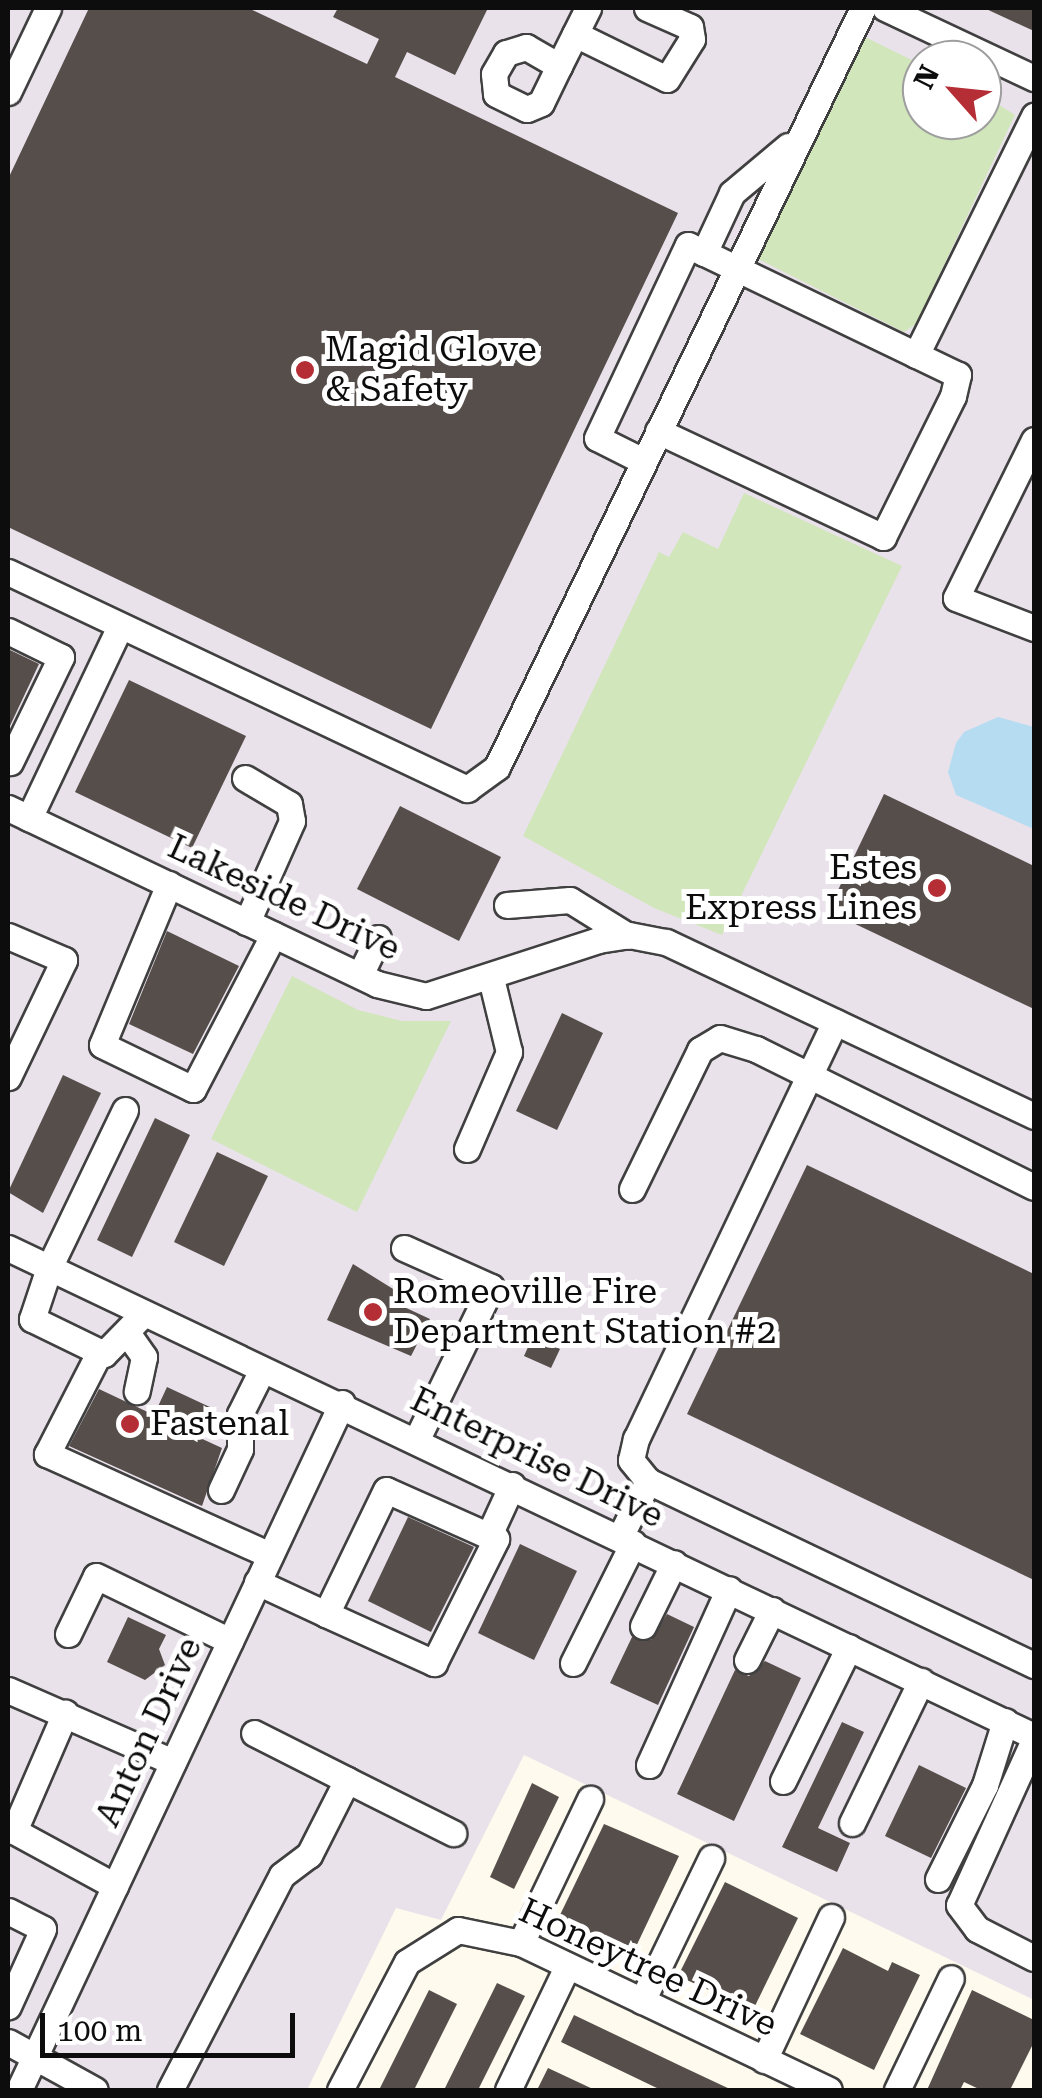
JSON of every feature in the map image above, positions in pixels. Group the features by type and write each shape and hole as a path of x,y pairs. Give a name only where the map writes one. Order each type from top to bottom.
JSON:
{"street":[{"path":"8,92 48,8"},
{"path":"559,66 588,8"},
{"path":"575,34 667,79 692,39 690,28 646,8"},
{"path":"8,572 467,789 497,767 734,267 864,8"},
{"path":"889,8 1034,78"},
{"path":"916,354 1034,116"},
{"path":"704,253 732,193 796,140"},
{"path":"643,461 597,438 688,246 958,375 883,536 658,431"},
{"path":"1034,440 956,598 1034,628"},
{"path":"15,816 120,626"},
{"path":"8,631 61,657 8,763"},
{"path":"246,778 290,804 292,821 247,922"},
{"name":"Lakeside Drive","path":"15,816 169,884 360,976 426,996 628,936 666,942 1034,1116"},
{"path":"169,884 102,1045 193,1089 273,935"},
{"path":"507,905 570,900 628,936"},
{"path":"8,936 64,960 8,1077"},
{"path":"360,976 378,938"},
{"path":"468,1148 509,1052 491,978"},
{"path":"835,1022 636,1439 631,1460 648,1481 1034,1665"},
{"path":"632,1189 700,1050 720,1038 810,1076 1034,1187"},
{"path":"94,1351 32,1319 49,1268 125,1110"},
{"path":"404,1248 491,1287 417,1439"},
{"name":"Enterprise Drive","path":"9,1254 49,1268 136,1324 342,1403 1034,1738"},
{"path":"136,1391 144,1357 136,1324 94,1351 47,1454 270,1555"},
{"path":"222,1490 240,1448 240,1414 261,1372"},
{"name":"Anton Drive","path":"19,2090 342,1403"},
{"path":"573,1663 648,1481"},
{"path":"489,1535 512,1485"},
{"path":"258,1582 326,1614 434,1663 496,1539 386,1490 326,1614"},
{"path":"643,1626 674,1563"},
{"path":"68,1634 96,1576 230,1641"},
{"path":"650,1765 729,1589"},
{"path":"747,1660 772,1610"},
{"path":"783,1781 849,1647"},
{"path":"852,1823 921,1682"},
{"path":"8,1690 173,1762"},
{"path":"64,1713 11,1830 115,1886"},
{"path":"938,1879 985,1785 1005,1722"},
{"path":"254,1732 453,1833"},
{"path":"1034,1738 959,1905 976,1928 1034,1958"},
{"path":"170,2090 282,1874 308,1855 347,1780"},
{"path":"521,1943 590,1799"},
{"path":"642,2002 712,1858"},
{"path":"8,1912 41,1933 84,1952"},
{"path":"764,2060 831,1917"},
{"name":"Honeytree Drive","path":"340,2090 389,1990 428,1944 458,1930 521,1943 824,2089"},
{"path":"8,2006 41,1933"},
{"path":"508,2090 566,1967"},
{"path":"897,2090 952,1978"},
{"path":"8,2042 95,2090"}],"shaded area":[{"path":"8,8 1034,8 1034,2000 524,1755 441,1920 396,1908 307,2090 8,2090"}],"green space":[{"path":"863,36 902,55 902,140 1002,140 1002,107 1015,115 916,324 904,332 758,259"},
{"path":"744,493 902,566 722,935 654,908 523,836 659,552 669,557 683,532 718,549"},
{"path":"292,976 358,1010 402,1021 451,1021 357,1212 211,1139"}],"water":[{"path":"998,717 1034,727 1034,829 956,795 948,772 956,743 964,732"}],"building":[{"name":"Magid Glove & Safety","path":"89,8 248,8 367,64 379,39 333,17 338,8 488,8 455,75 407,52 395,77 678,213 431,729 8,527 8,179"},
{"path":"984,8 1034,8 1034,31"},
{"path":"8,649 39,664 8,730"},
{"path":"129,680 246,736 192,848 75,792"},
{"name":"Estes Express Lines","path":"884,794 1034,866 1034,1009 828,911"},
{"path":"400,806 501,857 459,941 357,889"},
{"path":"167,931 239,966 193,1054 129,1024"},
{"path":"562,1013 603,1033 557,1130 516,1111"},
{"path":"63,1075 101,1093 43,1213 8,1192"},
{"path":"155,1118 190,1135 132,1257 97,1240"},
{"path":"217,1152 268,1176 224,1266 174,1242"},
{"path":"807,1165 1034,1274 1034,1580 687,1414"},
{"name":"Romeoville Fire Department Station #2","path":"353,1264 406,1297 402,1306 430,1319 411,1356 327,1320"},
{"path":"533,1336 560,1349 551,1368 524,1356"},
{"path":"167,1387 212,1408 198,1437 222,1448 202,1506 69,1446 99,1389 154,1415"},
{"path":"408,1517 474,1547 431,1632 368,1601"},
{"path":"520,1544 577,1571 534,1660 478,1633"},
{"path":"667,1614 694,1627 658,1705 610,1683 632,1637 651,1640"},
{"path":"128,1617 166,1635 159,1649 165,1665 145,1680 107,1662"},
{"path":"765,1661 801,1678 734,1821 677,1794 735,1670 749,1676"},
{"path":"842,1722 864,1732 818,1828 850,1843 837,1872 782,1847"},
{"path":"919,1765 966,1788 931,1858 885,1836"},
{"path":"532,1783 559,1797 514,1889 490,1877"},
{"path":"604,1824 679,1856 632,1955 559,1917"},
{"path":"725,1882 798,1918 753,2010 678,1976"},
{"path":"843,1948 888,1971 892,1962 920,1975 874,2070 800,2034"},
{"path":"497,1983 525,1996 478,2090 444,2090"},
{"path":"429,1990 457,2004 414,2090 379,2090"},
{"path":"972,1990 1034,2020 1034,2042 1010,2090 981,2090 964,2082 960,2090 927,2090"},
{"path":"574,2015 732,2090 661,2090 561,2042"},
{"path":"548,2068 595,2090 537,2090"}],"place":[{"name":"Magid Glove & Safety","path":"305,370"},
{"name":"Estes Express Lines","path":"937,888"},
{"name":"Romeoville Fire Department Station #2","path":"373,1312"},
{"name":"Fastenal","path":"130,1424"}]}
